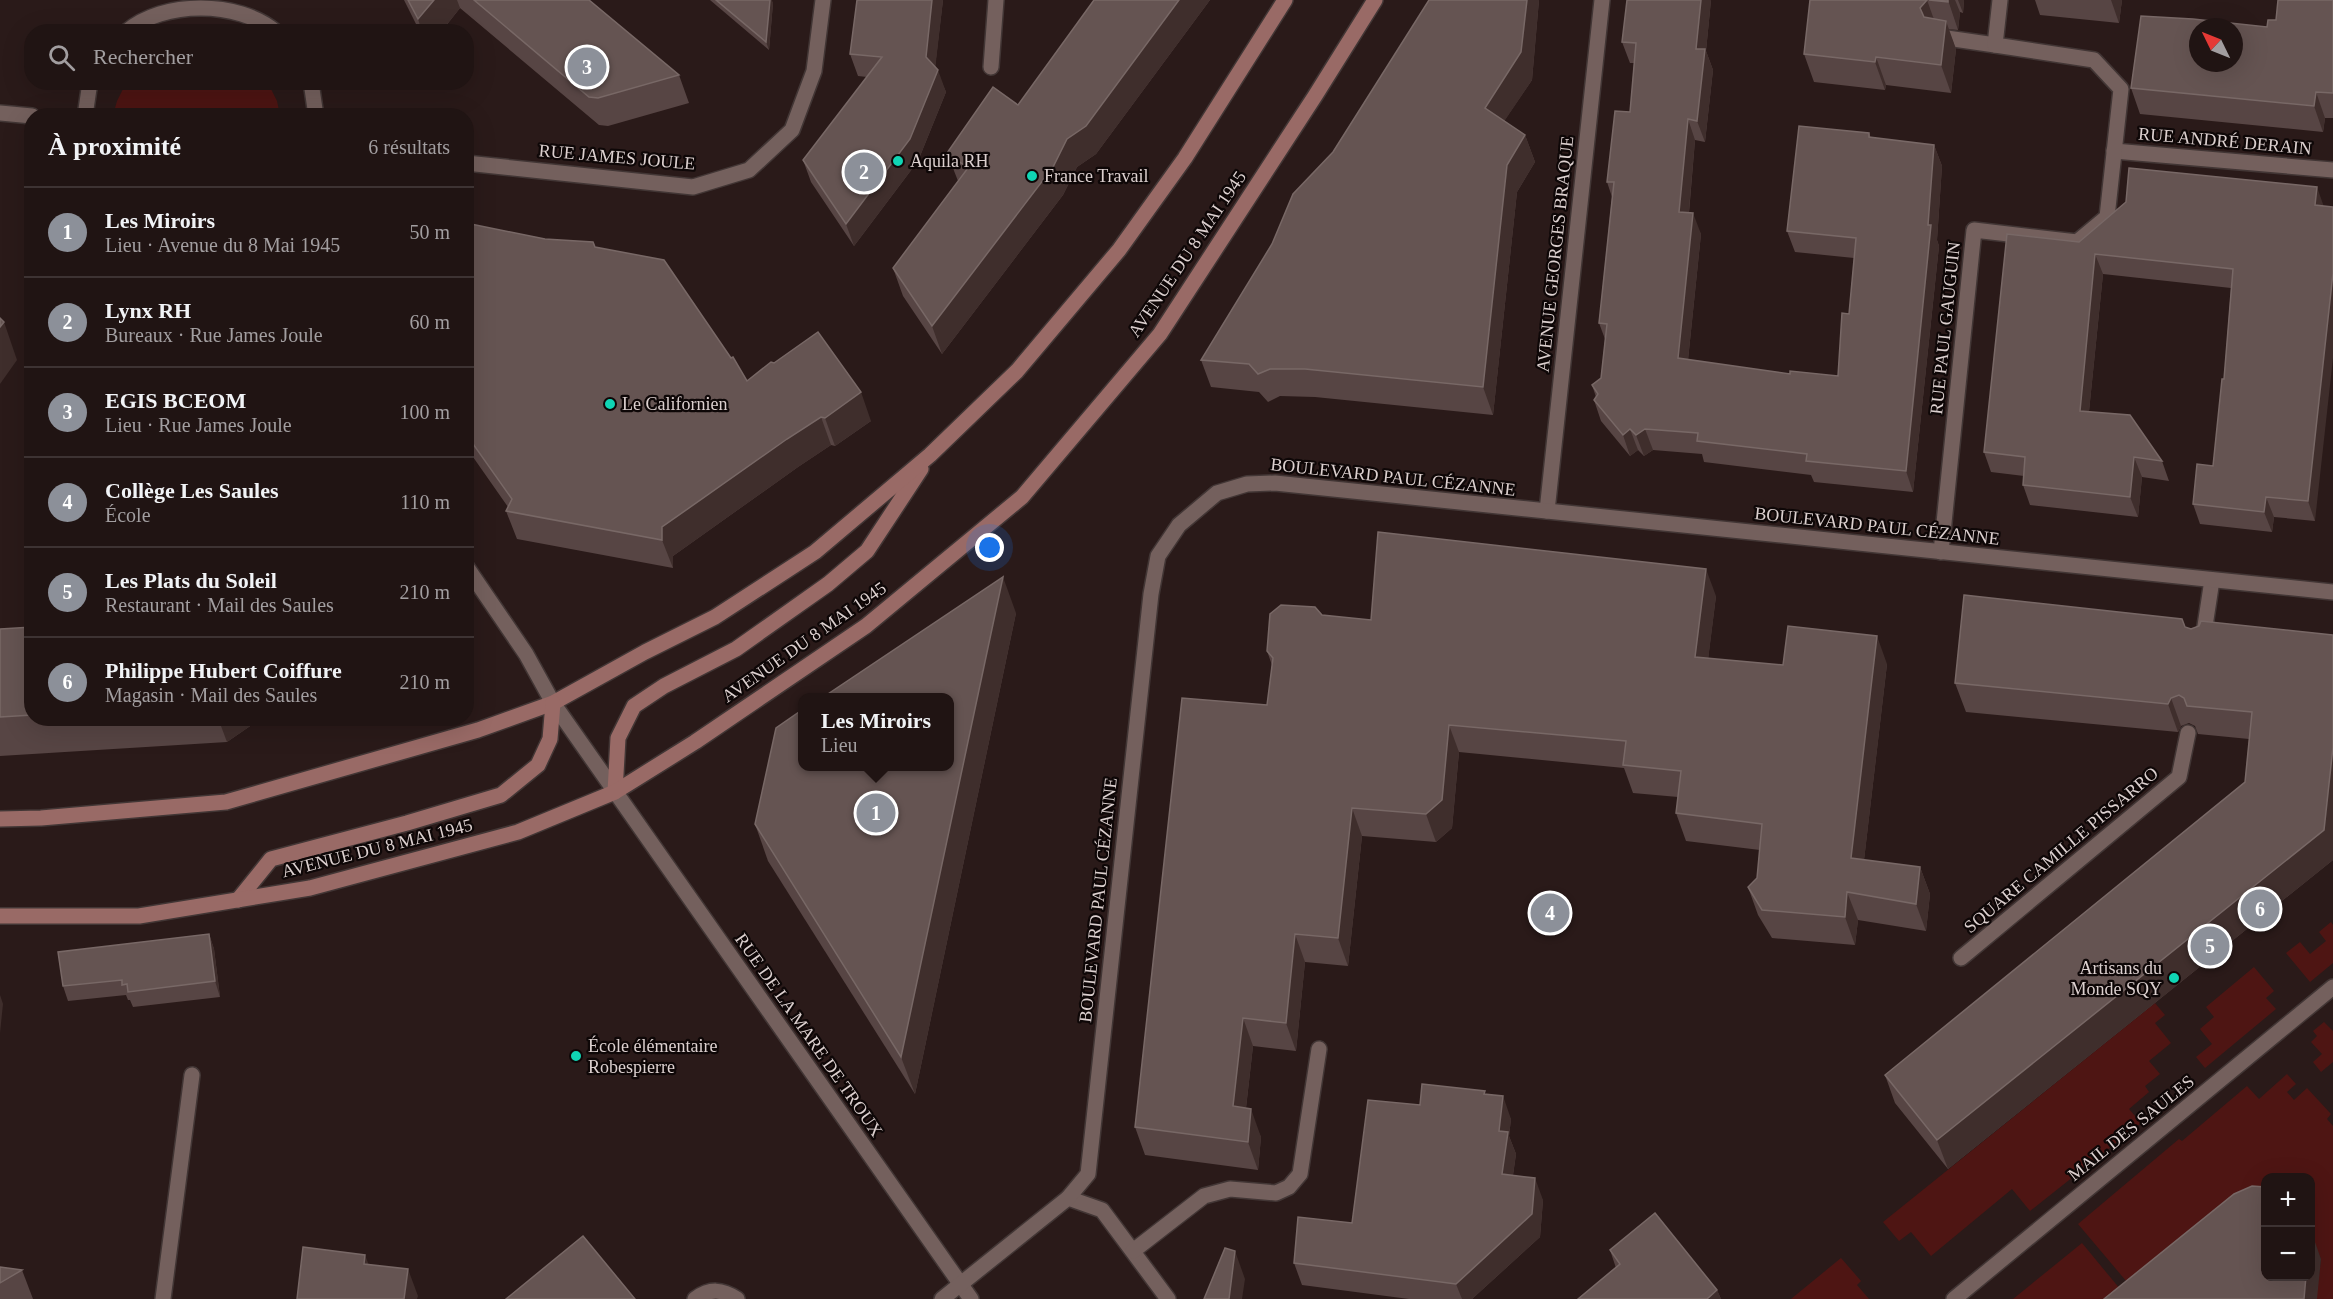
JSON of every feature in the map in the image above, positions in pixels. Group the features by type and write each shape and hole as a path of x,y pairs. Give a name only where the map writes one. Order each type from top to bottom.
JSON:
{"main road":[{"path":"0,819 41,818 226,802 478,730 553,703 645,652 715,617 815,552 930,456 1017,371 1119,250 1185,158 1284,0"},
{"name":"AVENUE DU 8 MAI 1945","path":"0,916 139,916 310,888 518,832 615,792 695,742 866,626 1022,497 1160,334 1375,0"},
{"path":"615,792 618,738 634,706 664,686 736,649 828,584 867,551 930,456"},
{"path":"238,900 271,859 501,795 538,765 550,739 553,703"}],"street":[{"name":"RUE JAMES JOULE","path":"474,164 693,187 749,170 792,130 814,71 823,0"},
{"path":"991,67 996,0"},
{"name":"AVENUE GEORGES BRAQUE","path":"1547,512 1602,0"},
{"path":"1995,45 2000,0"},
{"path":"136,24 164,9 201,1 235,8 268,24"},
{"name":"RUE PAUL GAUGUIN","path":"1940,37 2094,60 2121,90 2106,217 2077,242 1974,230 1941,552"},
{"path":"86,108 89,90"},
{"path":"312,90 315,108"},
{"path":"0,113 24,116"},
{"name":"RUE ANDRÉ DERAIN","path":"2114,151 2333,170"},
{"name":"BOULEVARD PAUL CÉZANNE","path":"942,1299 1068,1198 1088,1174 1151,594 1158,556 1179,525 1217,493 1247,484 1275,483 2333,592"},
{"name":"RUE DE LA MARE DE TROUX","path":"474,578 526,654 553,703 971,1299"},
{"path":"2202,648 2212,579"},
{"name":"SQUARE CAMILLE PISSARRO","path":"1961,958 2179,777 2188,733"},
{"name":"MAIL DES SAULES","path":"1954,1299 2333,987"},
{"path":"1132,1251 1204,1196 1230,1189 1276,1193 1289,1187 1300,1174 1319,1049"},
{"path":"163,1299 192,1074"},
{"path":"1068,1198 1102,1210 1168,1299"},
{"path":"695,1299 703,1293 716,1290 726,1292 737,1299"}],"shaded area":[{"path":"122,90 272,90 278,108 115,108"},
{"path":"2331,922 2333,925 2333,963 2310,982 2286,953 2300,942 2310,954 2326,941 2319,932"},
{"path":"2254,967 2274,991 2266,998 2276,1009 2205,1068 2196,1057 2212,1044 2200,1029 2214,1017 2206,1007"},
{"path":"2155,1003 2165,1015 2155,1023 2171,1043 2149,1061 2160,1074 2145,1086 2149,1092 2129,1109 2141,1123 2030,1211 2012,1189 1931,1256 1911,1232 1899,1241 1883,1222"},
{"path":"2324,1022 2333,1031 2333,1062 2321,1072 2313,1062 2322,1054 2311,1042 2317,1036 2313,1031"},
{"path":"2287,1074 2296,1084 2287,1092 2294,1100 2307,1088 2331,1114 2327,1119 2333,1126 2333,1299 2316,1299 2321,1259 2315,1245 2315,1173 2261,1173 2261,1216 2132,1288 2078,1224 2179,1139 2182,1141 2247,1086 2259,1099"},
{"path":"2082,1243 2125,1295 2120,1299 2013,1299"},
{"path":"1841,1258 1861,1281 1857,1285 1869,1299 1791,1299"}],"building":[{"path":"408,0 434,0 418,19"},
{"path":"474,0 589,0 679,75 598,98 589,97"},
{"path":"716,0 770,0 766,42"},
{"path":"857,0 932,0 926,57 938,70 910,139 846,224 803,160 882,57 850,54"},
{"name":"France Travail","path":"1094,0 1179,0 1086,126 1067,139 1053,167 932,326 893,268 968,168 947,153 993,87 1018,105"},
{"path":"1429,0 1527,0 1521,52 1485,108 1525,135 1507,165 1483,387 1305,369 1270,369 1258,374 1249,364 1201,360 1272,244 1293,194 1333,152"},
{"path":"1627,0 1701,0 1696,49 1705,49 1697,121 1688,119 1679,212 1693,213 1678,358 1790,374 1790,371 1838,376 1842,313 1849,314 1856,238 1787,231 1799,126 1869,133 1869,137 1934,145 1928,225 1931,225 1906,471 1806,461 1807,454 1697,441 1698,433 1645,429 1636,435 1630,429 1623,435 1594,400 1598,394 1592,385 1601,378 1607,324 1599,323 1614,182 1607,182 1615,111 1630,112 1636,43 1622,42"},
{"path":"1810,0 1927,0 1920,8 1924,17 1946,21 1941,65 1876,57 1875,62 1804,54"},
{"path":"2278,0 2333,0 2333,93 2316,92 2314,106 2131,88 2141,16 2189,19 2189,72 2243,72 2243,24 2267,27 2268,20 2276,20"},
{"path":"2129,168 2317,187 2315,205 2333,207 2333,273 2308,501 2266,497 2264,512 2193,504 2197,464 2213,466 2222,379 2224,379 2233,269 2095,254 2080,411 2130,415 2162,461 2134,457 2130,497 2023,485 2025,457 1984,452 2007,234 2079,242 2126,202"},
{"name":"Le Californien","path":"474,225 545,239 593,242 595,247 664,260 731,358 733,357 747,381 771,362 774,363 818,332 861,392 825,418 821,417 787,439 662,527 662,540 506,511 512,499 474,445"},
{"path":"1378,532 1706,569 1695,657 1783,665 1788,626 1877,636 1851,858 1920,867 1916,904 1847,892 1845,917 1762,910 1748,887 1757,878 1762,824 1676,813 1681,771 1623,765 1626,741 1449,725 1442,800 1426,814 1352,808 1338,938 1295,934 1286,1023 1243,1018 1233,1106 1251,1109 1248,1142 1135,1127 1182,698 1267,705 1273,658 1267,651 1270,614 1281,605 1315,607 1322,615 1371,620"},
{"path":"1003,577 901,1057 755,824 776,728 798,713 798,771 954,771 954,693 829,693"},
{"path":"1964,595 2182,619 2185,627 2191,629 2199,626 2201,621 2333,635 2333,747 2324,830 1937,1140 1885,1075 2245,782 2252,712 2187,706 2184,698 2179,695 2171,698 2168,704 1955,683"},
{"path":"24,628 24,716 0,717 0,629"},
{"path":"209,934 215,981 128,992 127,984 122,985 122,980 63,986 58,952"},
{"path":"1422,1084 1485,1091 1484,1094 1503,1096 1499,1131 1508,1132 1502,1174 1535,1178 1532,1214 1456,1284 1294,1263 1298,1217 1352,1223 1368,1100 1420,1105"},
{"path":"2252,1186 2261,1187 2261,1281 2306,1281 2304,1299 2104,1299 2234,1194"},
{"path":"1655,1213 1717,1290 1707,1299 1578,1299 1620,1264 1610,1250"},
{"path":"583,1236 635,1299 506,1299"},
{"path":"303,1247 365,1255 364,1264 408,1269 404,1299 297,1299"},
{"path":"1225,1248 1235,1251 1229,1299 1204,1299"},
{"path":"0,1267 22,1270 0,1283"}],"place":[{"name":"EGIS BCEOM","path":"587,67"},
{"name":"Aquila RH","path":"898,161"},
{"name":"Lynx RH","path":"864,172"},
{"name":"France Travail","path":"1032,176"},
{"name":"Le Californien","path":"610,404"},
{"name":"Les Miroirs","path":"876,813"},
{"name":"Philippe Hubert Coiffure","path":"2260,909"},
{"name":"Collège Les Saules","path":"1550,913"},
{"name":"Les Plats du Soleil","path":"2210,946"},
{"name":"Artisans du Monde SQY","path":"2174,978"},
{"name":"École élémentaire Robespierre","path":"576,1056"}]}
